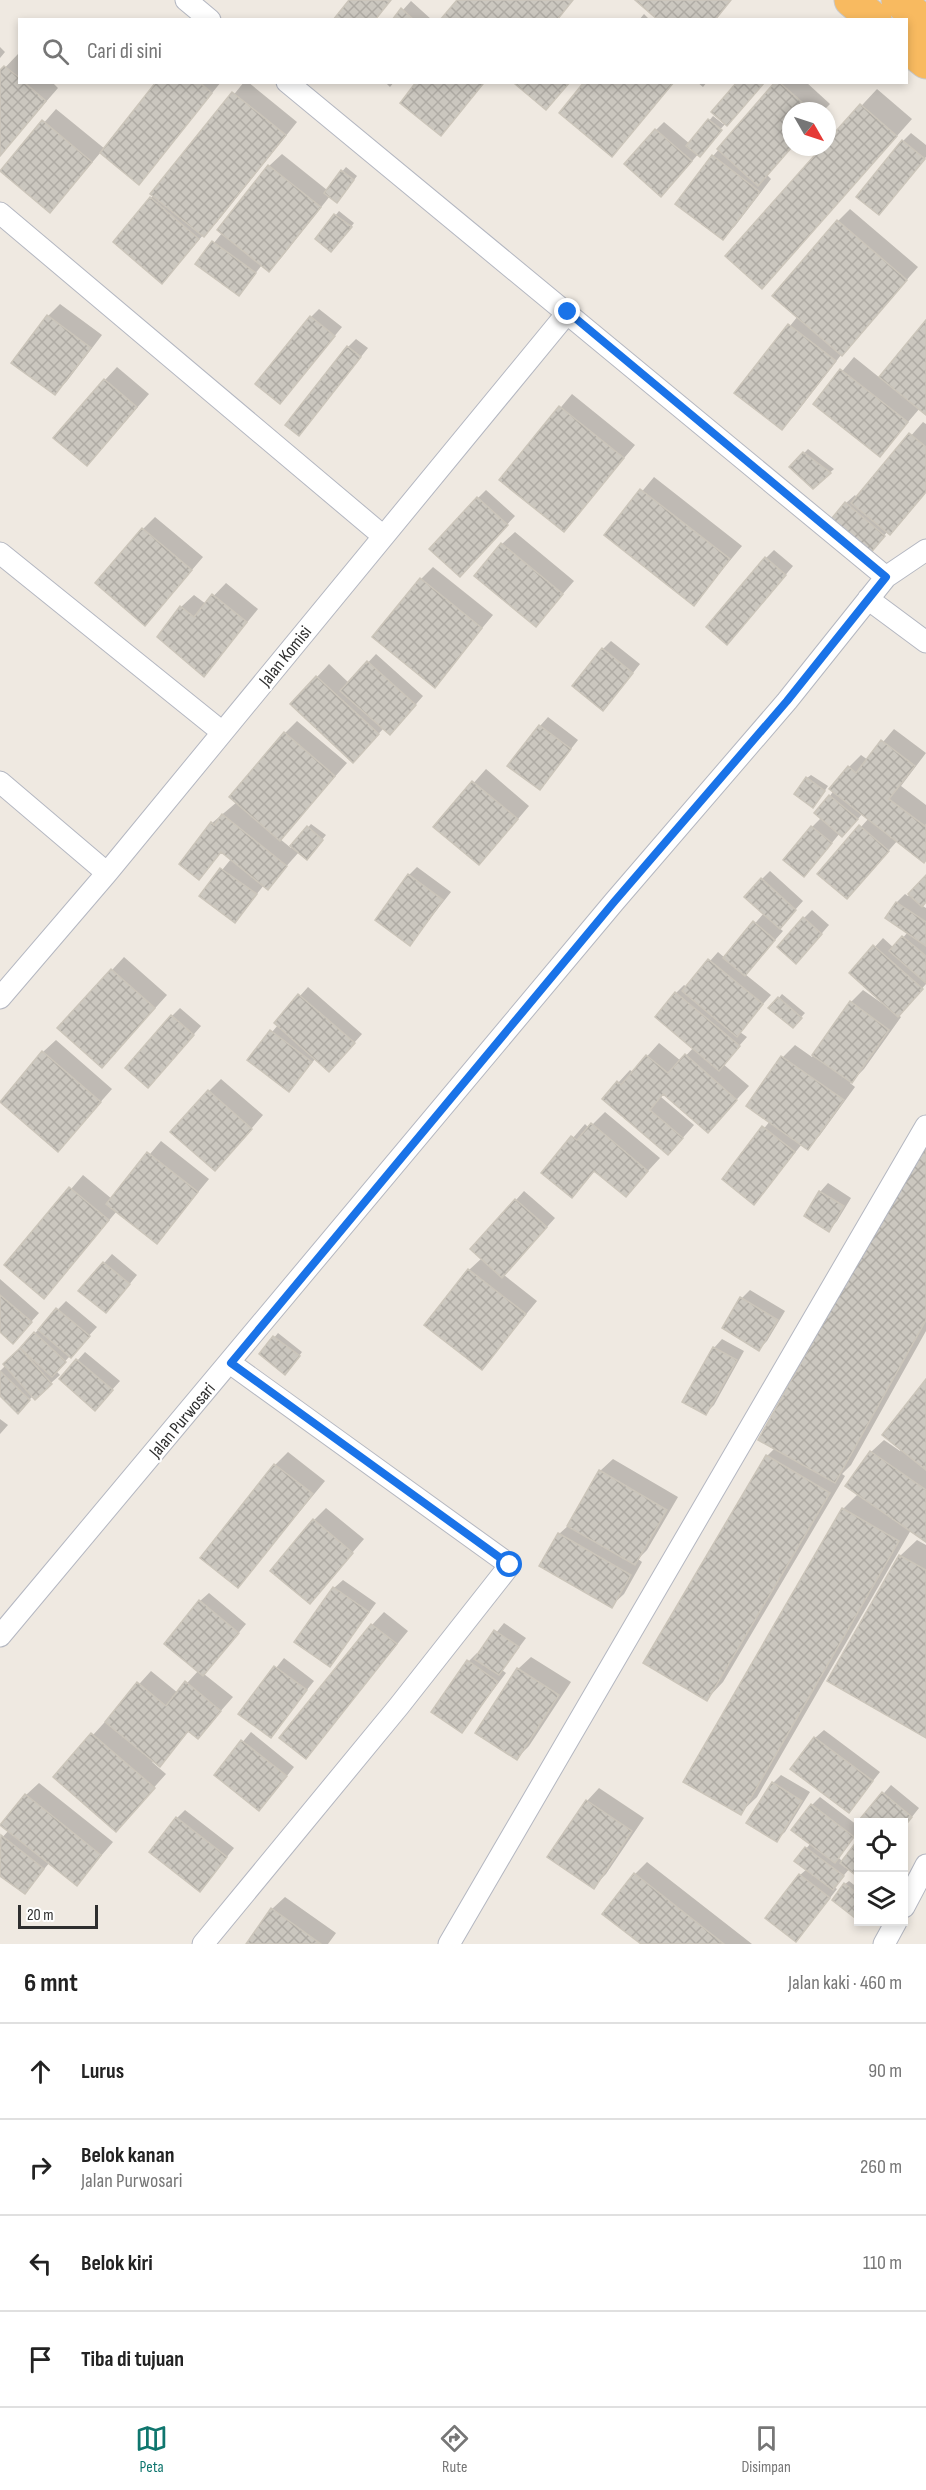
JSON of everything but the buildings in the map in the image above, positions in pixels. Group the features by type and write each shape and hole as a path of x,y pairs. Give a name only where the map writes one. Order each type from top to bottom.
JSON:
{"highway":[{"path":"851,0 873,18"},
{"path":"898,0 926,24"},
{"path":"908,48 926,62"}],"street":[{"path":"186,0 208,18"},
{"path":"289,84 886,577"},
{"path":"0,213 383,536"},
{"name":"Jalan Komisi","path":"0,998 107,873 568,312"},
{"name":"Jalan Purwosari","path":"0,1636 231,1363 614,902 787,701 886,577 926,550"},
{"path":"0,553 222,732"},
{"path":"868,599 926,642"},
{"path":"0,782 107,873"},
{"path":"449,1944 926,1126"},
{"path":"203,1944 399,1706 510,1565 231,1363"},
{"path":"908,1898 926,1866"},
{"path":"884,1944 894,1926"}],"route":[{"path":"510,1565 231,1363 614,902 787,701 886,577 568,312"}]}
